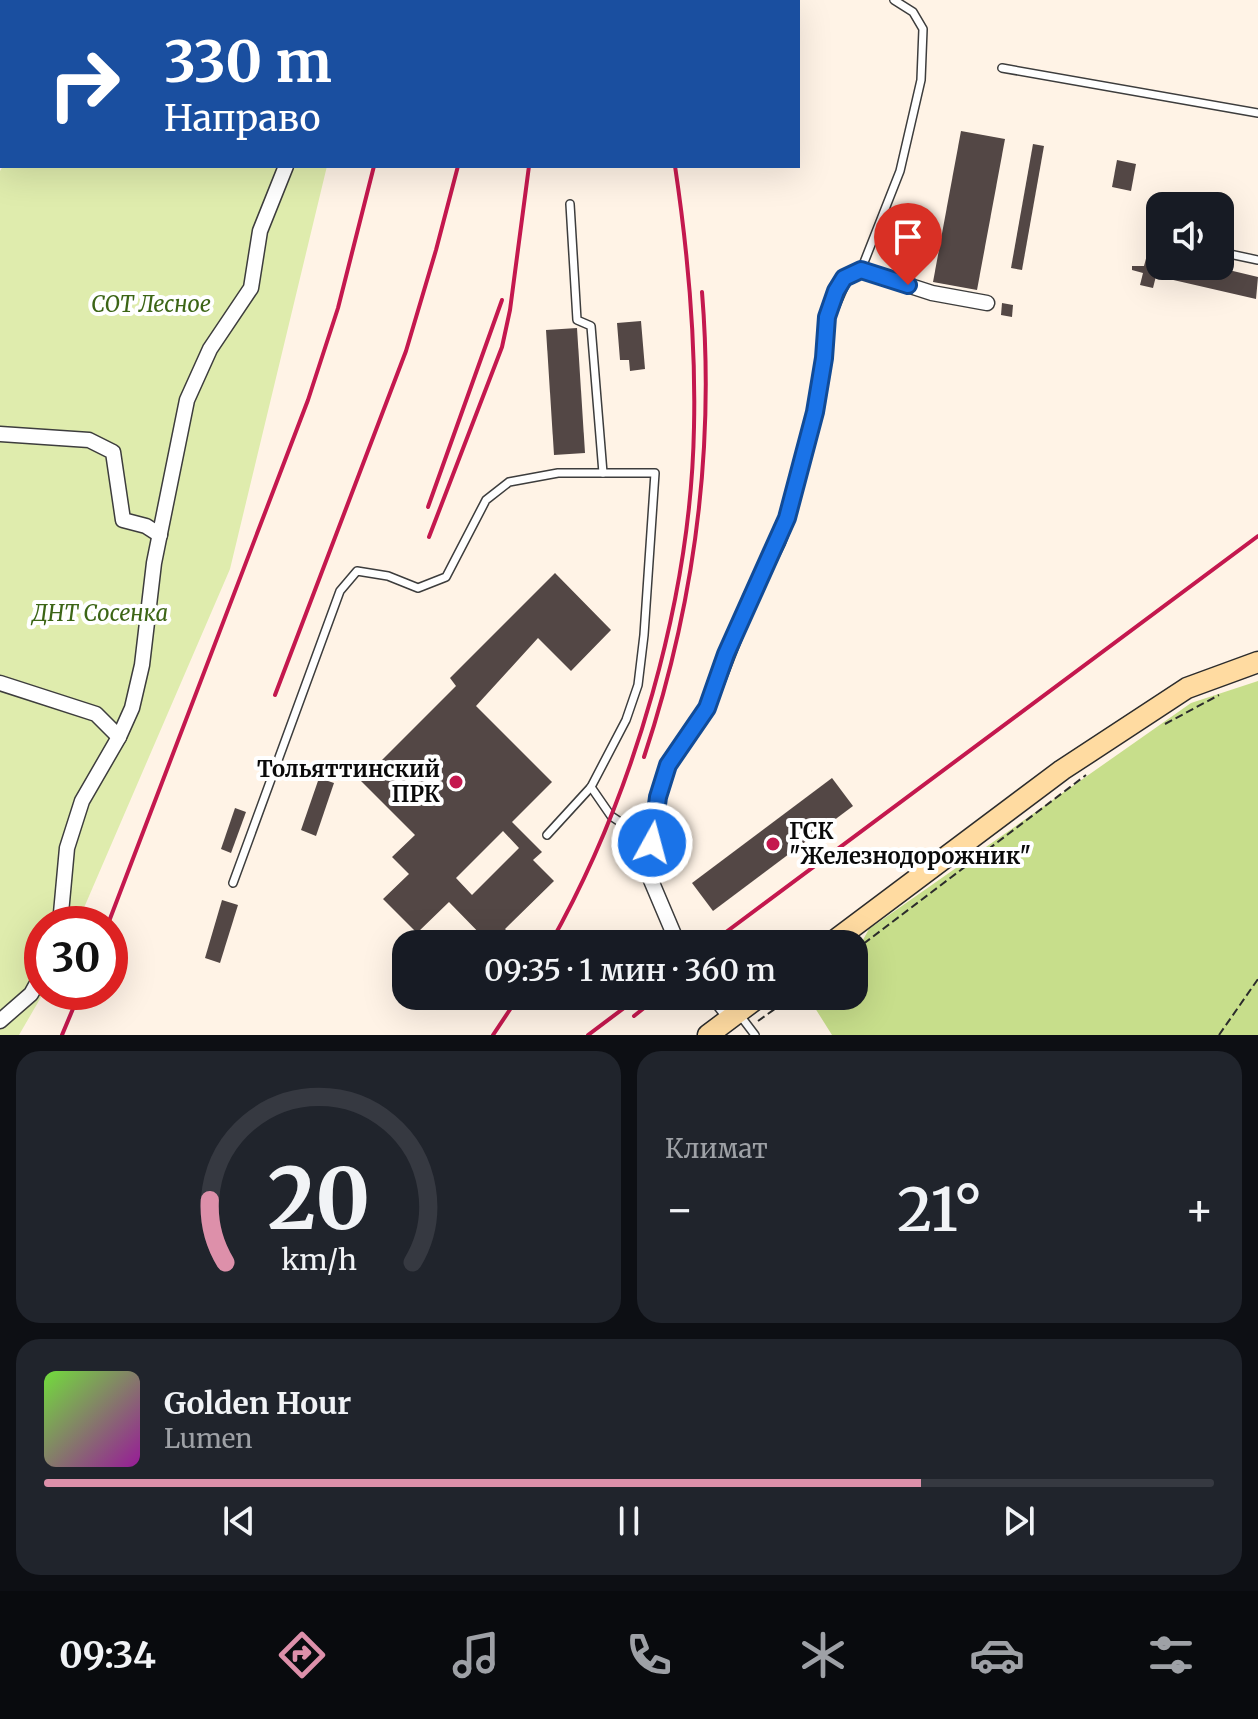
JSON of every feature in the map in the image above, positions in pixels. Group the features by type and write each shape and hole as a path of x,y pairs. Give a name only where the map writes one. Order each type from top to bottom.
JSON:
{"main road":[{"path":"849,930 1062,770 1187,688 1258,662"},
{"path":"708,1035 742,1010"}],"street":[{"path":"62,906 67,848 82,801 132,708 142,665 160,535 187,400 210,349 251,288 260,231 285,168"},
{"path":"672,930 650,878 658,797 668,765 707,708 726,654 787,518 815,412 827,317 836,291 844,278 861,270 932,293 987,303"},
{"path":"0,434 89,440 113,452 123,520 146,526 160,535"},
{"path":"0,683 96,714 119,737"},
{"path":"0,1021 24,1000"},
{"path":"729,1010 735,1015"}],"lane":[{"path":"861,270 900,171 921,80 923,29 913,12 894,0"},
{"path":"1002,68 1258,113"},
{"path":"570,204 577,320 591,326 603,473"},
{"path":"1234,255 1258,260"},
{"path":"233,883 340,591 357,571 388,576 418,588 446,577 486,500 509,482 558,473 655,473 638,685 626,720 591,787 547,835"},
{"path":"591,787 611,816 652,843"},
{"path":"735,1015 755,1035"}],"path":[{"path":"1163,725 1223,693"},
{"path":"868,940 1089,773"},
{"path":"1219,1035 1258,979"},
{"path":"761,1020 774,1010"}],"green space":[{"path":"2,168 327,168 230,569 85,906 24,906 24,1010 34,1010 19,1035 0,1035 0,171"},
{"path":"1258,681 1258,1035 832,1035 816,1010 868,1010 869,929 1191,703"}],"building":[{"path":"961,131 1005,139 977,290 933,282"},
{"path":"1033,144 1044,146 1022,270 1011,268"},
{"path":"1117,160 1136,164 1131,191 1112,187"},
{"path":"1146,258 1146,280 1155,280 1153,288 1140,285 1143,273 1132,270 1132,266 1144,266"},
{"path":"1234,271 1258,277 1256,299 1173,280 1234,280"},
{"path":"1002,303 1013,305 1012,317 1001,315"},
{"path":"641,321 645,369 630,371 629,360 620,360 617,323"},
{"path":"577,328 585,453 554,455 546,330"},
{"path":"555,573 611,630 571,671 538,638 476,706 552,782 512,822 542,852 533,860 554,881 506,930 476,930 449,902 420,930 414,930 383,899 409,874 392,857 415,835 361,781 456,686 450,678","holes":["503,831 519,848 472,895 456,878"]},
{"path":"319,778 334,783 316,836 301,830"},
{"name":"ГСК \"Железнодорожник\"","path":"832,778 853,806 713,911 692,883"},
{"path":"235,808 246,812 231,853 221,849"},
{"path":"222,900 238,905 220,963 205,958"}],"railway":[{"path":"115,906 308,400 338,308 373,168"},
{"path":"275,695 406,351 457,168"},
{"path":"429,537 502,347 510,310 529,168"},
{"path":"557,930 608,824 632,760 669,626 682,559 694,427 694,361 684,231 675,168"},
{"path":"644,757 676,643 697,528 705,410 702,292"},
{"path":"428,507 502,300"},
{"path":"729,930 1258,536"},
{"path":"62,1035 72,1010"},
{"path":"493,1035 510,1010"},
{"path":"588,1035 621,1010"},
{"path":"634,1016 642,1010"}],"place":[{"name":"Тольяттинский ПРК","path":"456,782"},
{"name":"ГСК \"Железнодорожник\"","path":"773,844"}],"route":[{"path":"652,843 658,797 668,765 707,708 726,654 787,518 815,412 827,317 836,291 844,278 861,270 908,285"}],"park label":[{"name":"СОТ Лесное","path":"151,304"},
{"name":"ДНТ Сосенка","path":"100,613"}]}
